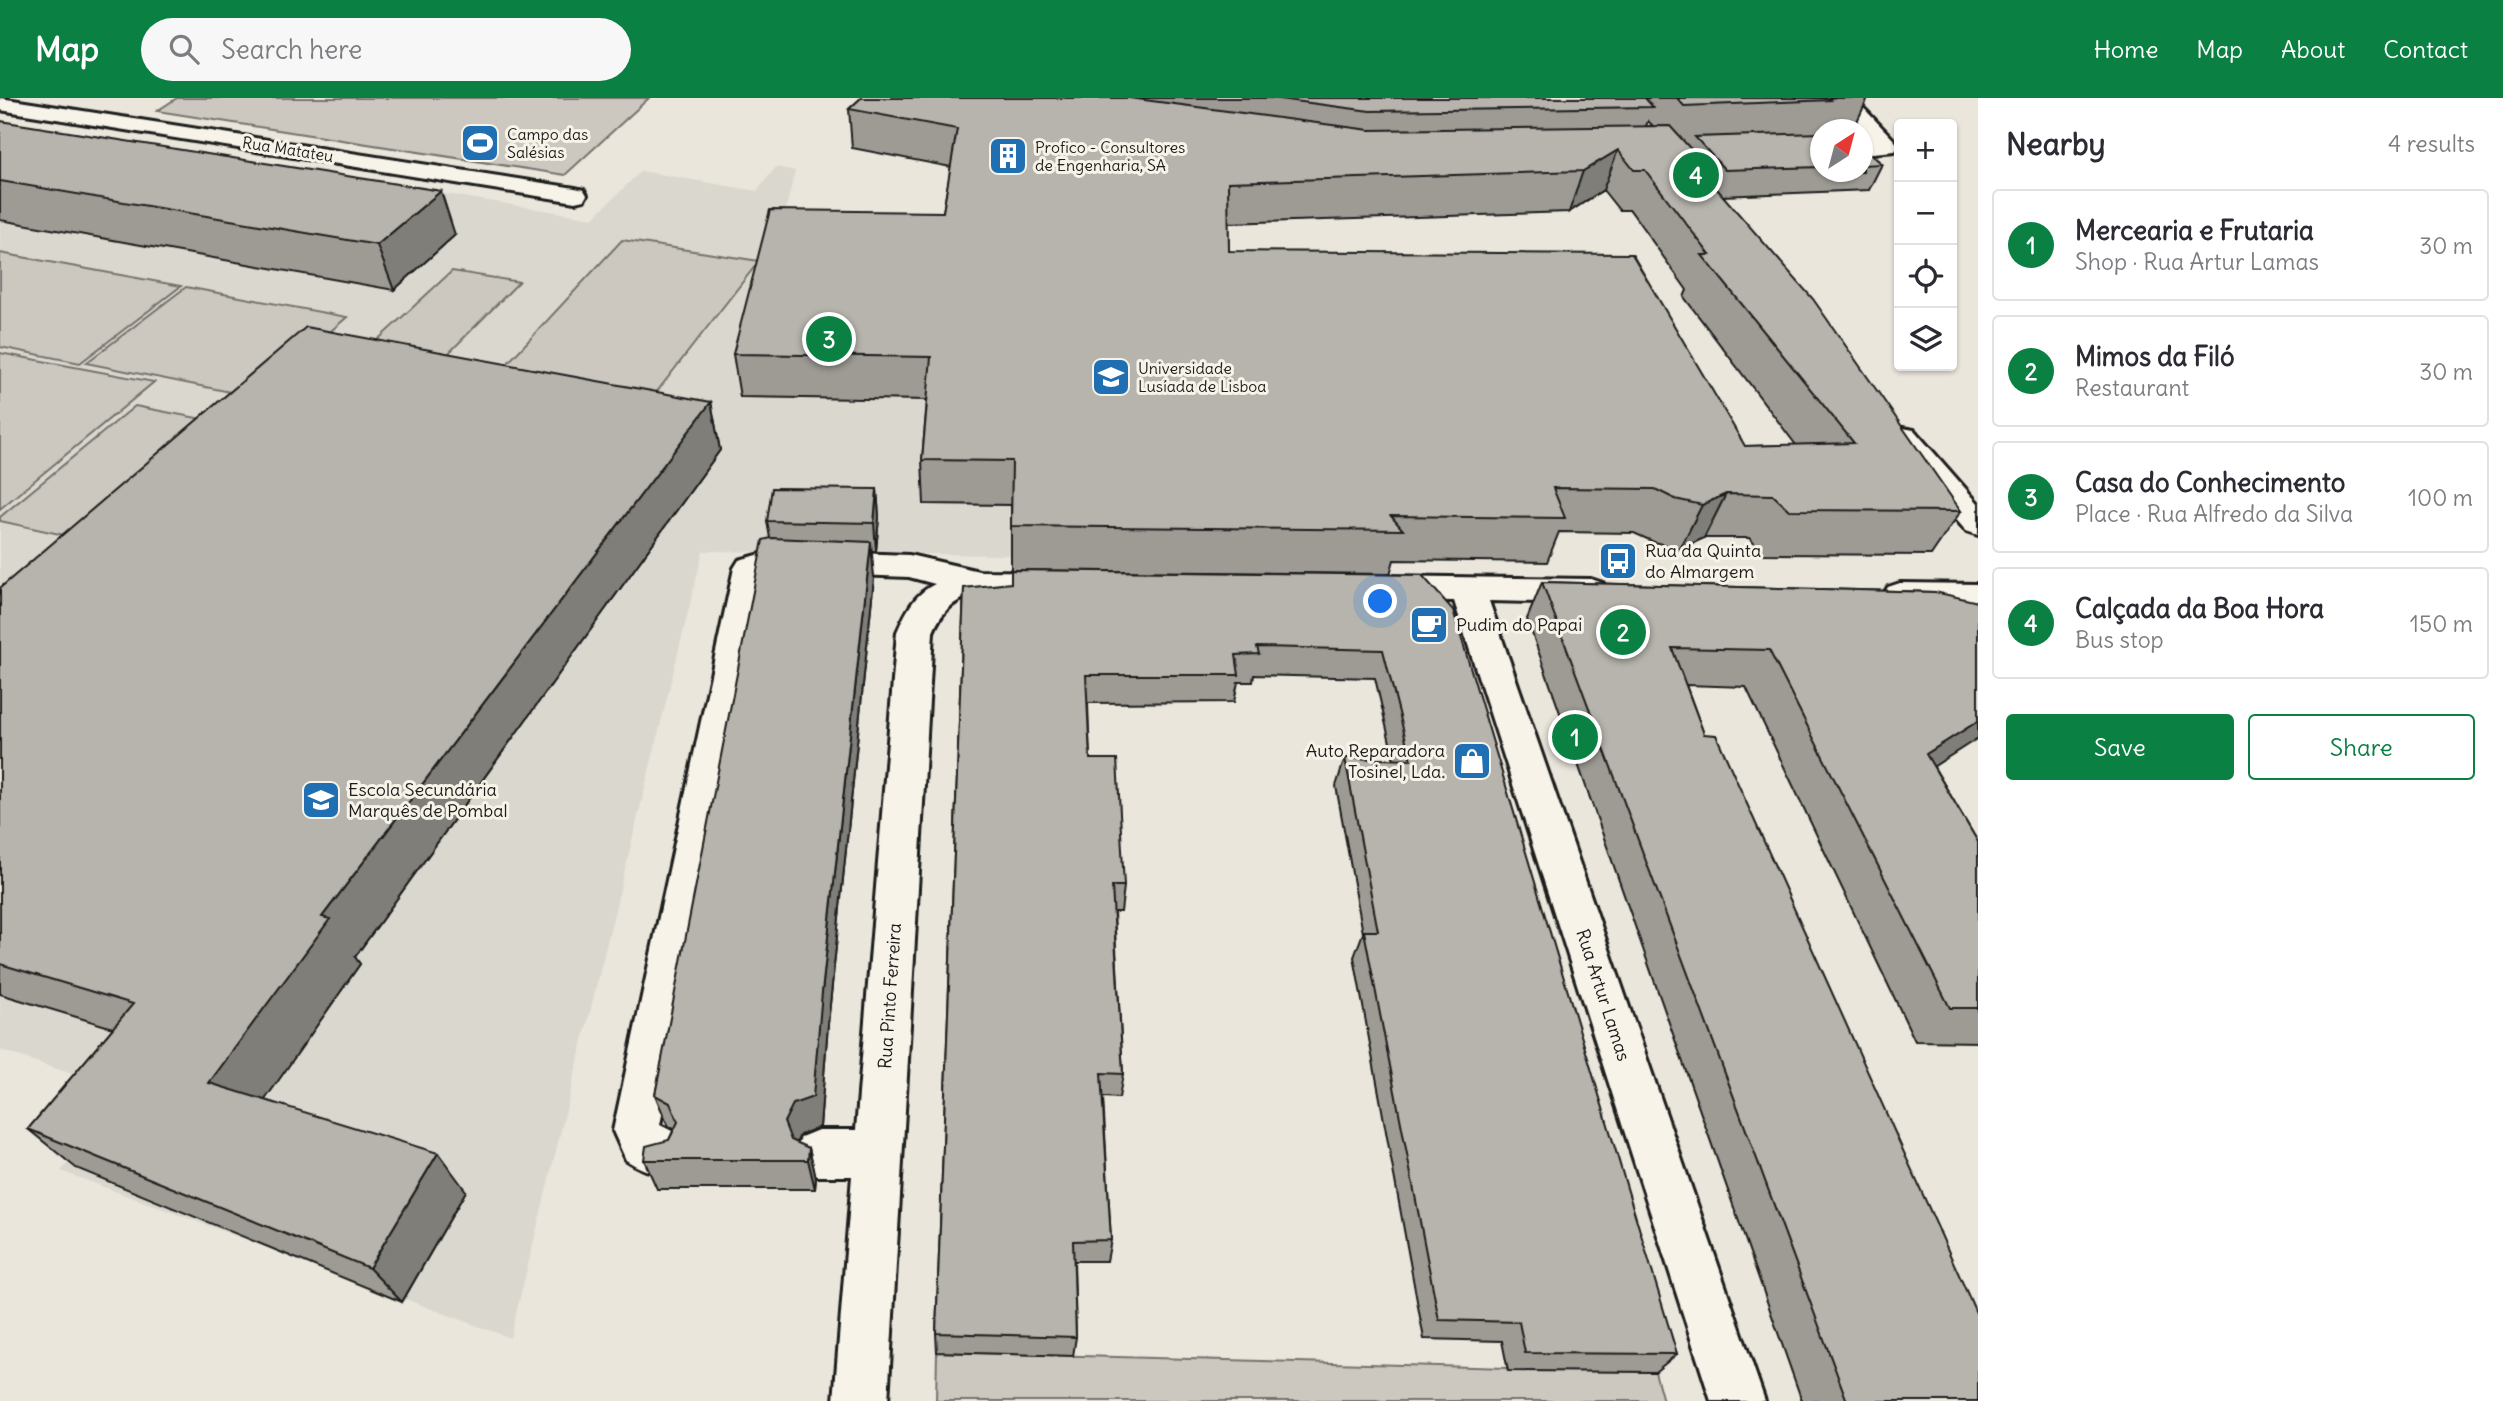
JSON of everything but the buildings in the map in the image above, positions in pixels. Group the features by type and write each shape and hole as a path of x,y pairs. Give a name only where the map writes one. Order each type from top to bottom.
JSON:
{"street":[{"path":"1842,98 1862,119"},
{"name":"Rua Matateu","path":"0,103 575,195"},
{"path":"1873,131 1887,146 1873,147"},
{"path":"1887,418 1978,524"},
{"path":"663,1151 650,1149 640,1142 636,1125 751,568 776,561 909,566 981,583 1093,584"},
{"name":"Rua Pinto Ferreira","path":"862,1401 915,632 920,615 934,597 956,586 981,583"},
{"path":"1357,588 1617,591"},
{"name":"Rua Artur Lamas","path":"1468,589 1738,1401"},
{"path":"1867,594 1978,596"},
{"path":"818,1153 879,1153"}],"shaded area":[{"name":"Campo das Salésias","path":"177,98 649,98 565,175 157,111"},
{"name":"Escola Secundária Marquês de Pombal","path":"20,125 593,218 641,171 757,191 776,167 795,171 776,250 1470,357 1547,562 703,551 510,1338 61,1171 129,1093 0,1050 0,130"},
{"path":"622,240 759,261 655,394 504,367"},
{"path":"0,253 181,286 80,363 0,347"},
{"path":"452,271 519,282 445,357 373,344"},
{"path":"186,287 347,317 255,397 86,363"},
{"path":"0,353 154,382 0,509"},
{"path":"135,406 223,423 91,541 0,521 0,517"},
{"path":"937,1352 1655,1372 1663,1401 936,1401"}],"place":[{"name":"Campo das Salésias","path":"480,143"},
{"name":"Profico - Consultores de Engenharia, SA","path":"1008,156"},
{"name":"Calçada da Boa Hora","path":"1696,175"},
{"name":"Casa do Conhecimento","path":"829,339"},
{"name":"Universidade Lusíada de Lisboa","path":"1111,377"},
{"name":"Rua da Quinta do Almargem","path":"1618,561"},
{"name":"Pudim do Papai","path":"1429,625"},
{"name":"Mimos da Filó","path":"1623,632"},
{"name":"Mercearia e Frutaria","path":"1575,737"},
{"name":"Auto Reparadora Tosinel, Lda.","path":"1472,761"},
{"name":"Escola Secundária Marquês de Pombal","path":"321,800"}]}
